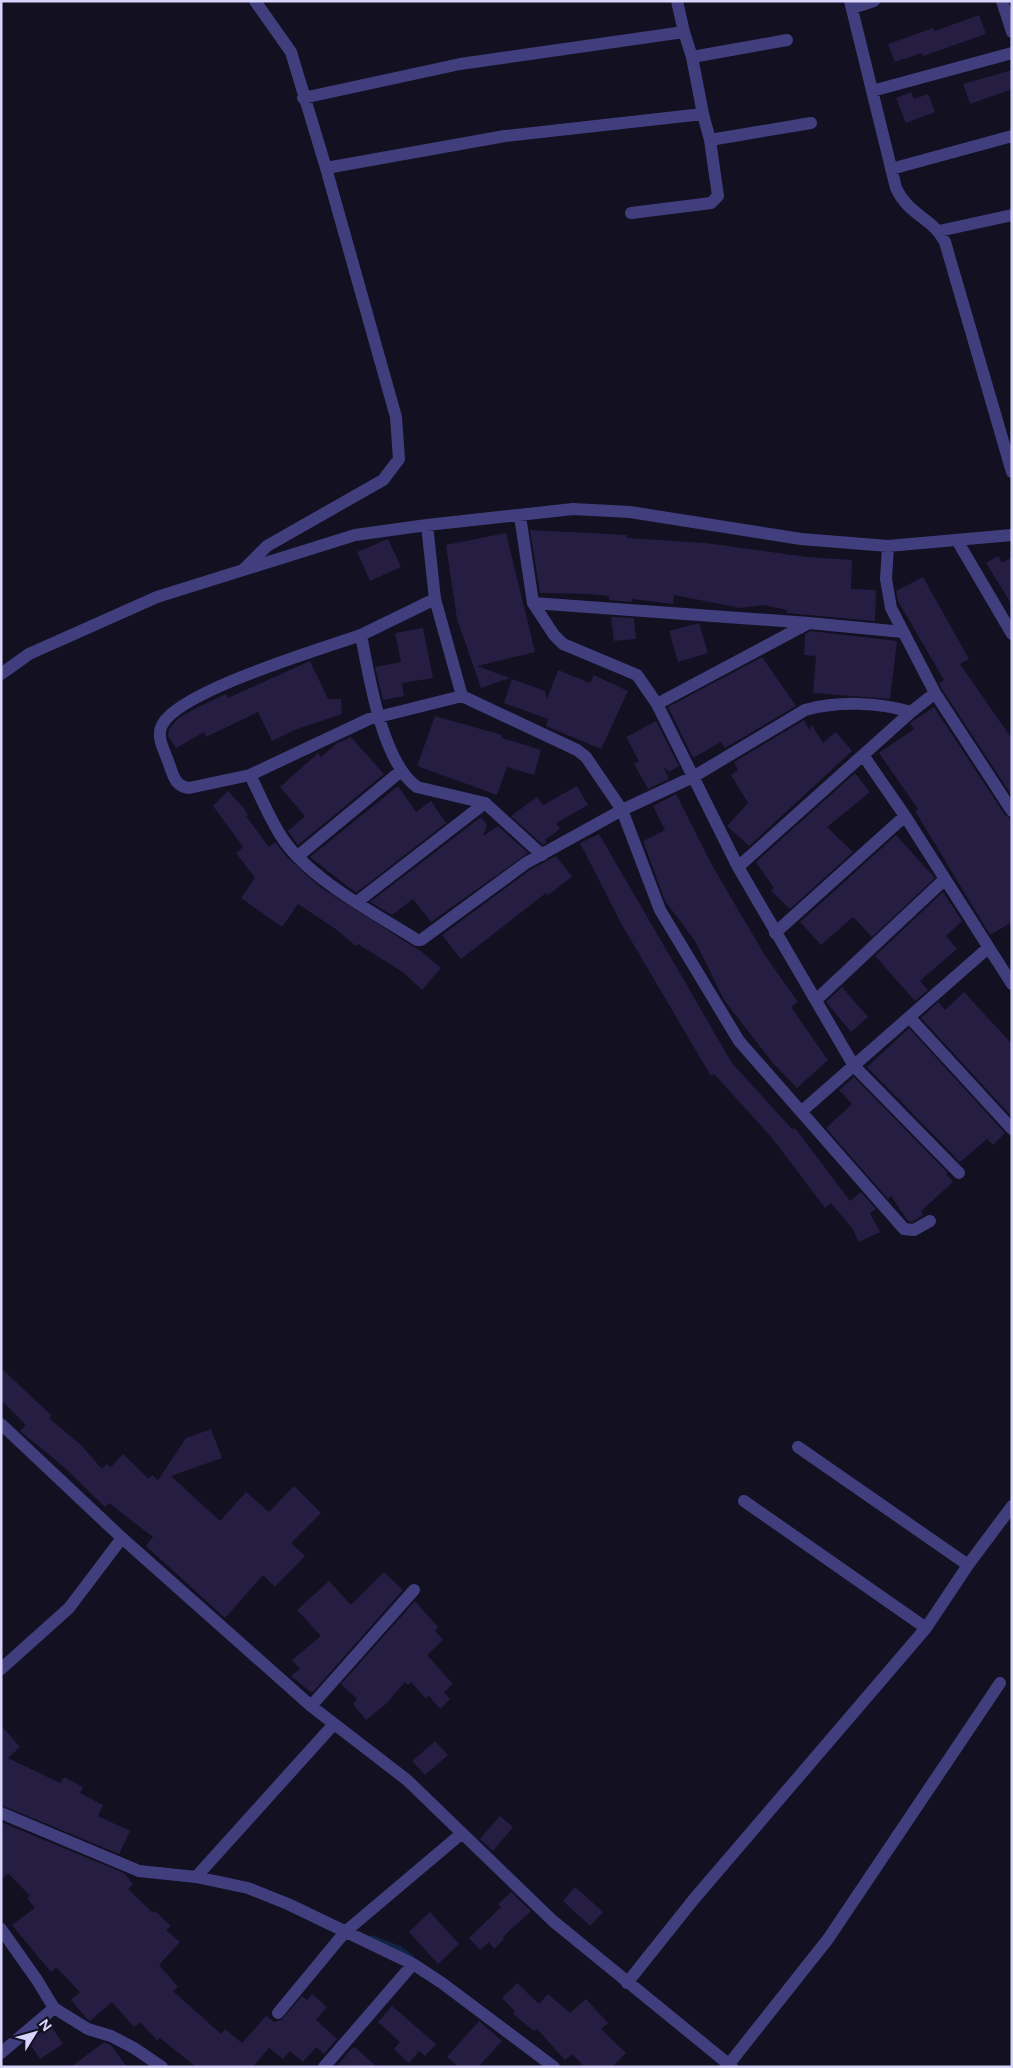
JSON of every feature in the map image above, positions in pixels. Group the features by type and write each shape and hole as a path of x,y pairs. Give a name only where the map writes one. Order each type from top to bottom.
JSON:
{"street":[{"path":"242,571 266,546 383,480 399,459 396,417 326,168 303,98 291,52 255,1"},
{"path":"631,213 711,203 718,196 710,140 692,57 677,1"},
{"path":"874,1 851,5 891,169 902,202 916,215 939,231 945,242 1012,472"},
{"path":"1002,1 1012,32"},
{"path":"303,98 460,64 684,32"},
{"path":"692,57 788,40"},
{"path":"872,91 1012,53"},
{"path":"326,168 505,136 703,114"},
{"path":"710,140 811,123"},
{"path":"891,169 1012,136"},
{"path":"939,231 1012,215"},
{"path":"1,674 29,654 157,596 355,536 427,525 573,509 630,512 801,539 888,546 958,542 1012,535"},
{"path":"520,516 533,603 554,635 563,644 637,675 657,704 738,867 854,1066 959,1173"},
{"path":"427,525 435,599 462,696"},
{"path":"958,542 1012,634"},
{"path":"888,546 886,579 891,608 935,693 1012,811"},
{"path":"435,599 361,635 216,686 170,714 161,726 160,739 175,781 181,787 189,788 250,775 370,718 462,696 582,753 622,810 660,910 740,1041 904,1229 914,1230 930,1221"},
{"path":"533,603 808,623 903,632"},
{"path":"657,704 808,623"},
{"path":"361,635 378,717 401,771 408,780 417,787 485,803 542,855"},
{"path":"738,867 862,755 935,693"},
{"path":"250,775 281,837 298,856 326,880 358,902 418,940 421,940 526,863 622,810 693,777 805,710 823,705 887,705 911,712"},
{"path":"862,755 905,816 1012,984"},
{"path":"298,856 401,771"},
{"path":"358,902 485,803"},
{"path":"776,934 905,816"},
{"path":"816,1000 945,879"},
{"path":"802,1111 988,948"},
{"path":"910,1018 1012,1129"},
{"path":"1,1424 122,1538 311,1706 407,1780 553,1921 627,1983 731,2065 828,1939 1000,1683"},
{"path":"798,1447 968,1565"},
{"path":"744,1501 926,1628"},
{"path":"627,1983 694,1898 926,1628 968,1565 1012,1506"},
{"path":"1,1669 69,1608 122,1538"},
{"path":"311,1706 414,1590"},
{"path":"196,1876 334,1724"},
{"path":"1,1813 139,1871 196,1876 264,1894 288,1904 413,1964 442,1983 554,2067"},
{"path":"278,2013 345,1932 461,1834"},
{"path":"1,1929 54,2008 88,2029 112,2036 134,2048 162,2067"},
{"path":"324,2067 413,1964"},
{"path":"1,2053 54,2008"}],"building":[{"path":"979,15 986,34 923,56 922,53 895,62 888,44 933,28 935,31"},
{"path":"1012,70 1012,89 970,104 963,84"},
{"path":"911,92 914,99 928,94 935,112 906,123 896,98"},
{"path":"530,530 627,535 627,538 706,543 807,557 852,560 851,589 876,590 875,621 787,613 787,610 764,605 740,608 674,595 673,604 632,599 632,602 609,600 609,596 591,594 540,593"},
{"path":"506,533 535,652 477,666 510,678 481,688 457,619 446,545"},
{"path":"388,539 401,567 370,581 357,552"},
{"path":"998,556 1002,563 1012,557 1012,605 986,563"},
{"path":"923,577 969,659 960,664 1012,739 1012,796 942,689 939,683 944,680 898,601 896,591"},
{"path":"611,617 634,618 636,639 614,641"},
{"path":"699,623 708,653 678,662 669,631"},
{"path":"423,628 433,678 402,683 404,696 383,700 375,667 401,662 395,633"},
{"path":"811,631 897,641 890,699 813,693 816,656 804,655 805,634"},
{"path":"762,657 796,706 725,748 721,742 693,758 668,707"},
{"path":"310,661 328,699 341,699 342,714 297,729 272,741 258,712 206,737 204,732 176,748 168,736 169,729 179,718 196,708 226,694 228,698"},
{"path":"558,670 590,683 594,675 628,691 601,749 546,726 548,719 504,703 512,679 545,691 547,699"},
{"path":"934,707 1005,815 1012,819 1012,922 990,935 915,811 918,809 879,753 914,729 910,723"},
{"path":"435,716 502,735 502,738 541,750 534,775 507,767 497,795 417,766"},
{"path":"804,720 810,731 811,724 823,743 836,732 852,751 749,846 727,826 748,803 731,775 738,770 734,762"},
{"path":"656,721 679,766 669,772 663,766 669,779 648,789 634,764 639,761 626,737"},
{"path":"351,737 384,774 298,845 288,831 305,816 280,787 318,753 321,757 337,743"},
{"path":"855,773 870,792 827,827 853,852 790,909 771,891 774,888 756,862"},
{"path":"398,786 416,812 431,801 446,823 356,893 310,857"},
{"path":"577,786 588,805 556,823 560,829 545,840 547,842 543,845 511,816 537,797 543,805"},
{"path":"228,791 243,807 248,815 246,816 269,847 275,842 287,857 320,887 422,952 441,968 422,990 404,973 358,944 356,946 337,930 298,904 282,927 241,898 255,878 236,853 243,847 213,806"},
{"path":"676,794 712,865 764,954 798,1002 791,1007 828,1060 797,1088 772,1062 724,1000 695,941 665,901 643,841 665,830 653,806"},
{"path":"481,817 487,825 483,836 498,826 528,853 431,922 413,899 392,915 370,902"},
{"path":"599,834 732,1063 792,1129 795,1128 850,1201 861,1192 876,1209 870,1213 880,1232 859,1242 852,1228 831,1203 825,1208 773,1139 714,1074 711,1076 622,925 580,843"},
{"path":"896,835 935,878 872,937 853,917 821,945 800,922"},
{"path":"556,856 572,877 548,895 546,893 461,959 442,935 530,870"},
{"path":"943,892 962,921 946,936 957,949 920,981 928,990 915,1001 875,956"},
{"path":"842,987 868,1017 851,1032 826,1002"},
{"path":"964,992 1012,1044 1012,1117 921,1018 938,1002 945,1010"},
{"path":"909,1028 1005,1133 993,1145 987,1139 960,1162 867,1067"},
{"path":"854,1077 948,1173 946,1174 953,1182 921,1211 923,1215 912,1222 908,1221 891,1196 888,1199 826,1128 852,1104 839,1090"},
{"path":"1,1368 52,1416 49,1418 81,1445 102,1469 107,1464 111,1467 123,1454 149,1479 152,1475 158,1480 186,1438 211,1429 222,1458 171,1476 220,1521 246,1492 269,1512 294,1486 321,1513 291,1543 305,1556 275,1587 263,1575 225,1618 146,1546 153,1537 109,1503 105,1507 63,1466 20,1431 26,1425 1,1400"},
{"path":"384,1572 403,1590 312,1693 291,1676 300,1669 292,1660 321,1636 297,1610 329,1581 351,1605"},
{"path":"415,1601 438,1627 435,1631 443,1640 427,1655 453,1684 444,1692 450,1699 440,1709 429,1696 425,1698 411,1682 408,1685 405,1682 386,1704 366,1720 353,1704 357,1699 341,1684"},
{"path":"1,1725 20,1747 8,1758 60,1783 64,1777 83,1787 80,1793 103,1805 98,1816 130,1831 119,1854 1,1805"},
{"path":"435,1741 448,1755 425,1775 412,1761"},
{"path":"500,1816 513,1827 493,1851 480,1839"},
{"path":"1,1822 124,1873 133,1884 128,1889 153,1913 155,1911 171,1926 166,1930 180,1942 159,1965 178,1987 173,1991 221,2034 225,2029 242,2043 266,2016 274,2022 281,2020 302,1996 307,2000 312,1994 327,2007 316,2020 337,2039 324,2054 316,2047 303,2062 290,2051 283,2059 269,2048 253,2067 196,2067 160,2038 157,2040 140,2022 134,2027 112,2002 90,2021 71,2000 80,1992 56,1967 51,1972 12,1925 35,1908 27,1898 30,1896 8,1873 1,1880"},
{"path":"575,1887 603,1912 590,1926 563,1901"},
{"path":"511,1892 531,1911 503,1937 504,1939 494,1949 489,1942 480,1950 469,1938 501,1907 498,1904"},
{"path":"430,1912 459,1944 438,1964 409,1932"},
{"path":"517,1983 539,2004 548,1994 570,2013 586,1999 608,2023 601,2029 626,2053 612,2067 585,2067 572,2054 565,2060 537,2029 534,2031 513,2014 515,2011 502,1998"},
{"path":"392,2006 436,2044 425,2056 419,2051 409,2063 394,2049 400,2042 378,2022"},
{"path":"479,2021 502,2041 478,2067 459,2067 447,2057"},
{"path":"51,2026 63,2044 40,2059 28,2041"},
{"path":"104,2042 111,2045 127,2067 71,2067"},
{"path":"355,2047 377,2067 337,2067 350,2050"}],"waterway":[{"path":"372,1938 398,1948 411,1957"}]}
